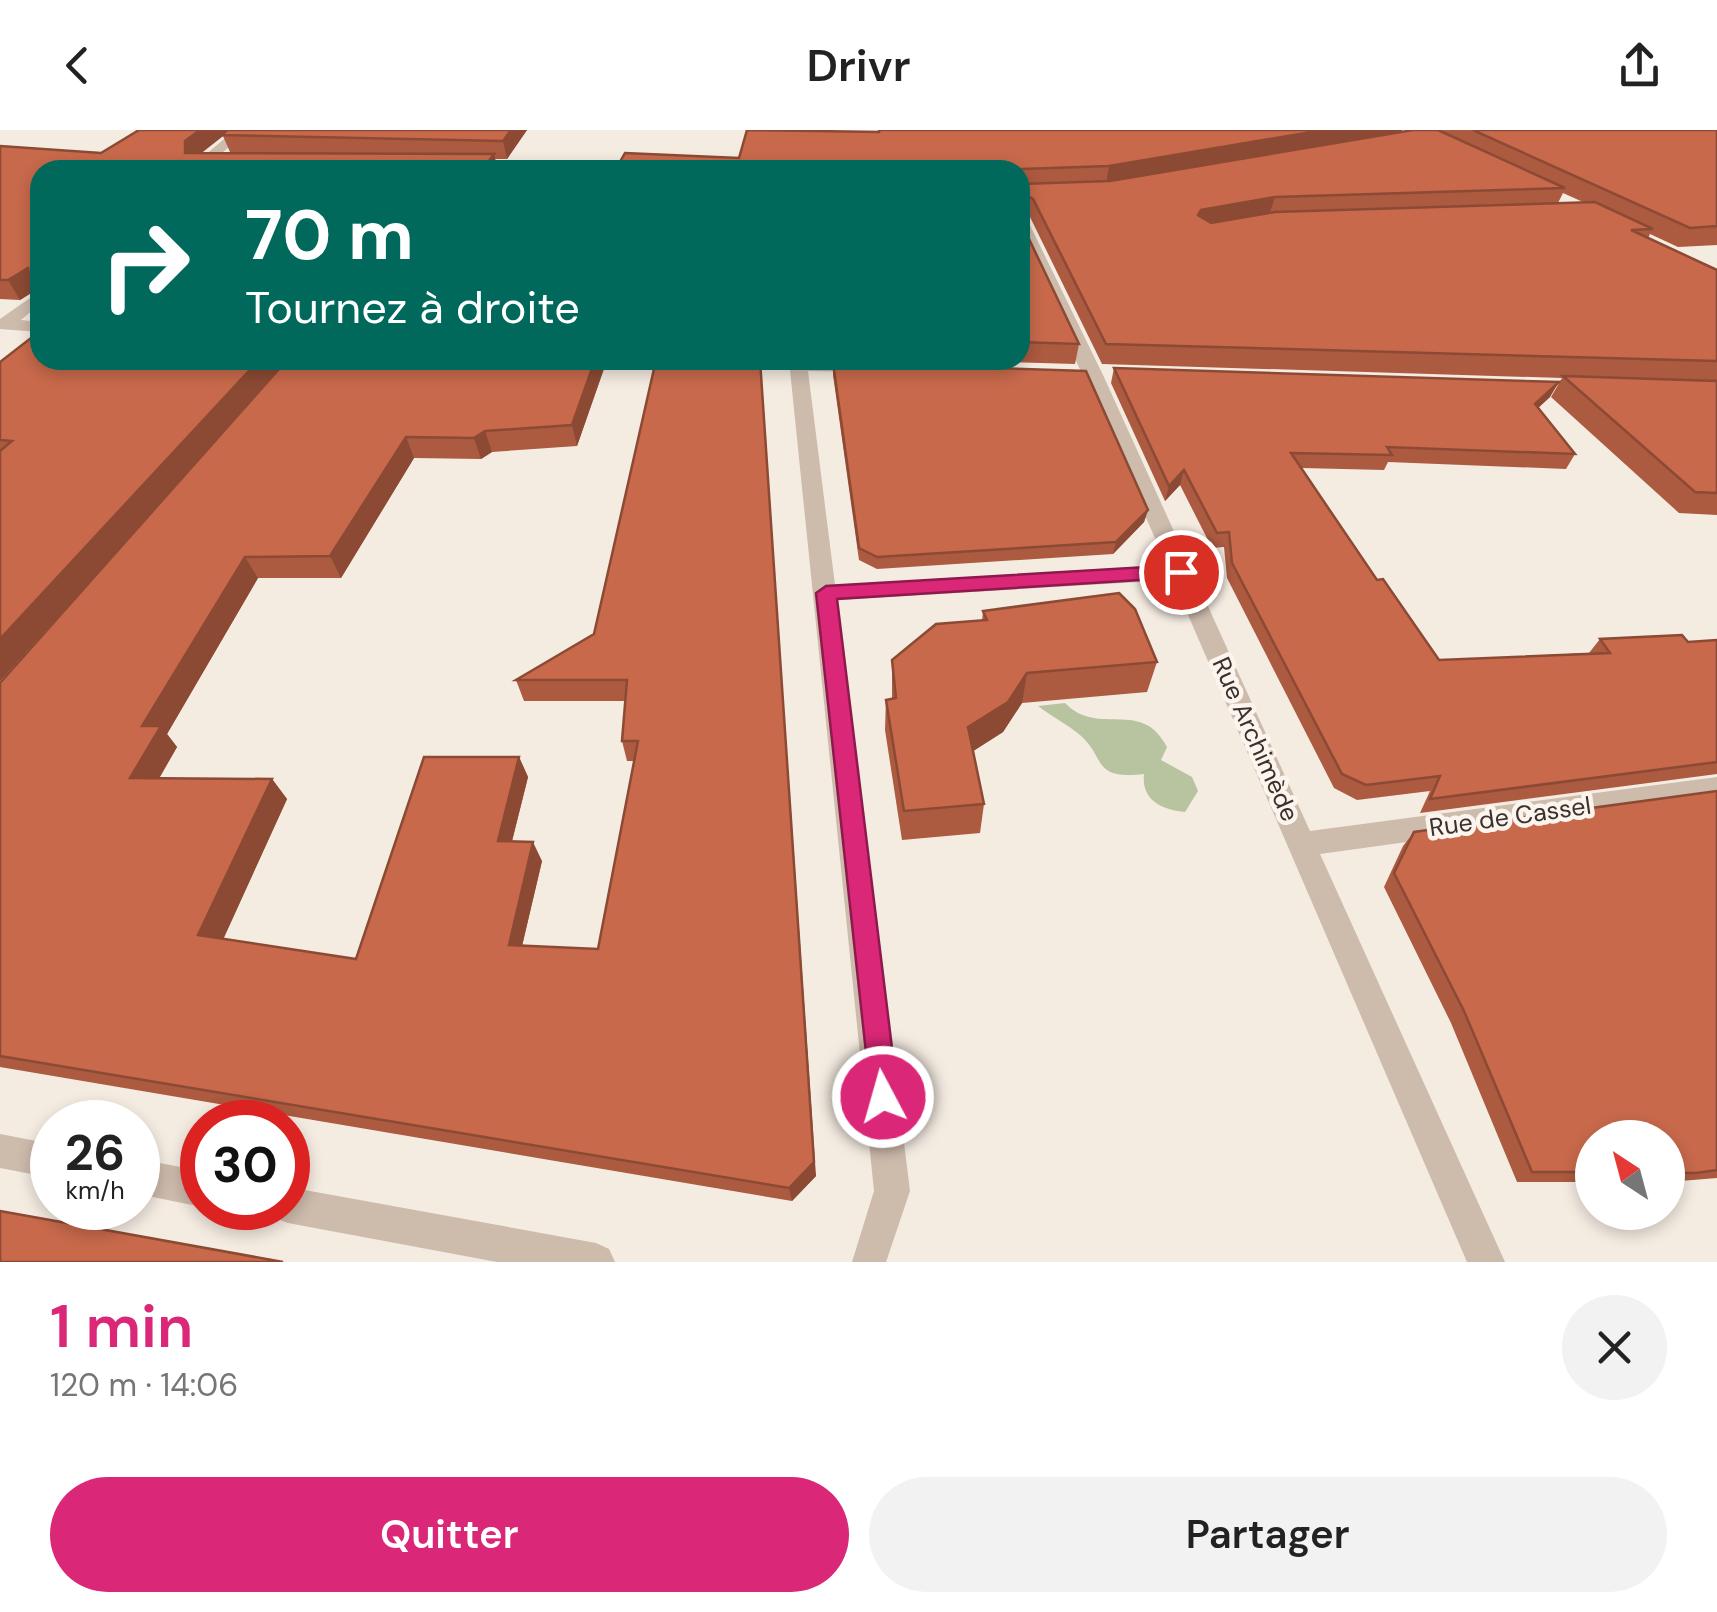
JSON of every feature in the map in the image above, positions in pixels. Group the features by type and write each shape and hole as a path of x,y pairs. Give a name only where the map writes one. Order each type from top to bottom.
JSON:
{"street":[{"path":"207,160 243,130"},
{"name":"Rue Archimède","path":"1030,240 1095,375 1486,1262"},
{"path":"3,324 30,304"},
{"path":"3,324 30,326"},
{"path":"799,370 892,1191 867,1261"},
{"path":"826,593 1181,572"},
{"name":"Rue de Cassel","path":"1303,844 1717,788"},
{"path":"0,1151 30,1157"},
{"path":"310,1209 596,1262"}],"green space":[{"path":"1065,703 1092,718 1132,720 1157,732 1167,747 1161,760 1192,777 1198,791 1185,812 1155,802 1146,791 1144,774 1115,774 1107,770 1080,735 1038,706"}],"building":[{"path":"139,130 200,130 185,141 185,153 494,154 490,160 30,160 30,277 28,268 8,280 0,280 0,146 101,153"},
{"path":"227,130 511,130 503,141 222,135"},
{"path":"747,130 1323,130 1109,166 1030,169 1030,160 621,160 625,153 739,158"},
{"path":"1413,130 1438,130 1565,188 1275,197 1201,210 1198,215 1211,223 1275,212 1595,202 1653,229 1631,230 1717,270 1717,361 1106,344 1030,197 1030,184 1110,181"},
{"path":"1473,130 1717,130 1717,226 1690,228"},
{"path":"1030,241 1079,344 1030,342"},
{"path":"30,339 30,370 250,370 0,639 0,451 12,441 0,440 0,362"},
{"path":"1114,368 1559,382 1535,404 1575,454 1387,447 1392,455 1291,453 1377,580 1383,579 1439,660 1610,653 1600,639 1682,635 1688,642 1717,640 1717,762 1430,799 1440,776 1366,785 1342,774 1232,563 1229,532 1217,533 1184,470 1169,486"},
{"path":"278,370 591,370 572,425 485,431 474,438 406,437 330,556 245,557 142,726 161,726 130,778 272,779 198,935 356,959 424,757 519,757 498,841 533,842 509,945 598,949 638,741 622,741 627,680 516,680 594,634 654,370 761,370 814,1162 789,1188 310,1108 310,1100 263,1100 0,1056 0,683"},
{"path":"834,370 1086,371 1148,510 1116,542 877,557 859,548"},
{"path":"1563,376 1717,381 1717,493 1695,492"},
{"path":"1119,593 1135,609 1157,662 1027,673 1008,702 968,727 984,804 904,811 886,700 896,698 892,660 936,624 987,620 983,611"},
{"path":"1717,791 1717,1170 1685,1173 1685,1120 1575,1120 1575,1172 1532,1172 1464,1011 1394,873 1414,832"},
{"path":"0,1211 30,1216 30,1230 105,1230 283,1262 0,1262"}],"route":[{"path":"883,1097 826,593 1181,572"}]}
